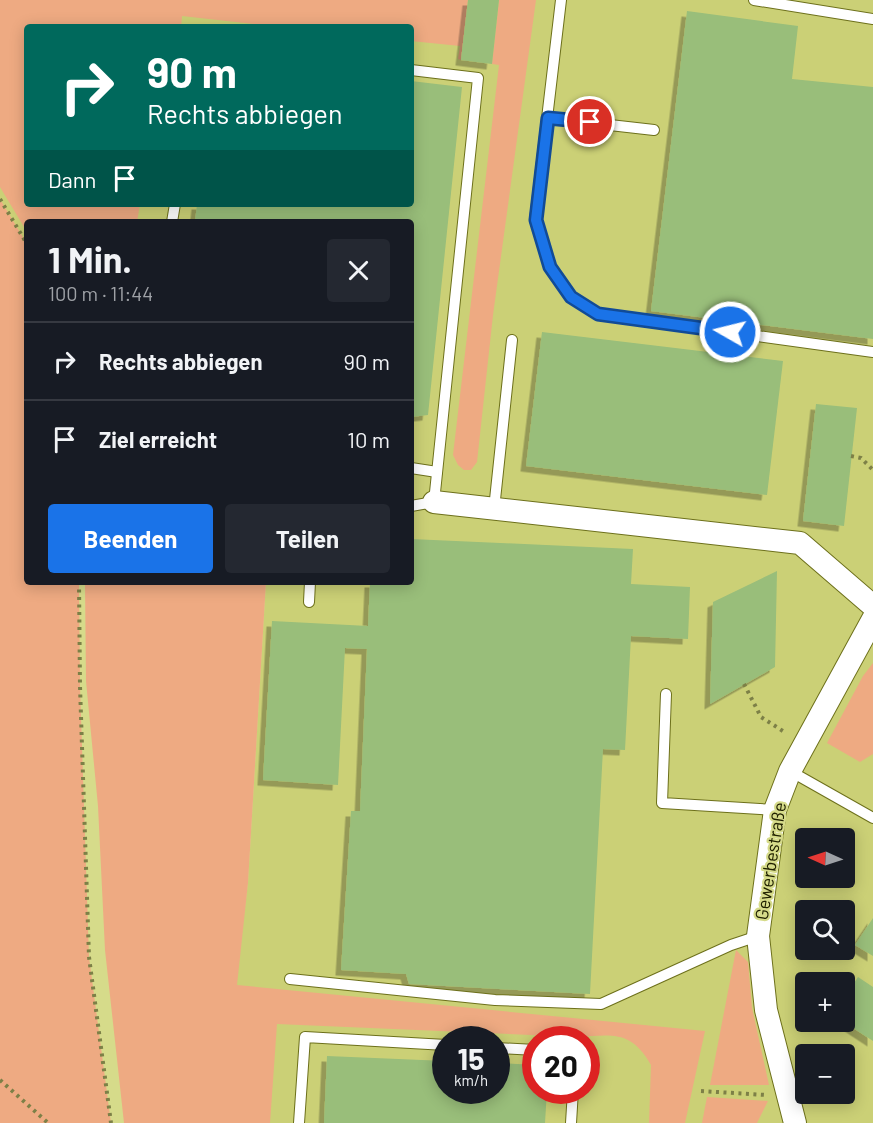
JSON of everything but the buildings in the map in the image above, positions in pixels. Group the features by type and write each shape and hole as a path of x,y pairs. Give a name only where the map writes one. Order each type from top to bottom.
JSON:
{"street":[{"path":"434,502 800,543 873,606"},
{"name":"Gewerbestraße","path":"795,1123 766,1010 758,936 775,810 790,771 873,619"}],"lane":[{"path":"561,0 536,220 550,267 571,297 598,314 873,352"},
{"path":"754,0 873,19"},
{"path":"414,70 478,78 434,502 414,505"},
{"path":"548,118 654,130"},
{"path":"494,509 512,340"},
{"path":"414,468 437,472"},
{"path":"309,602 310,585"},
{"path":"666,694 662,803 775,810"},
{"path":"790,771 873,818"},
{"path":"290,979 495,1000 601,1004 731,945 758,936"},
{"path":"299,1123 304,1037 432,1044"},
{"path":"571,1123 572,1104"}],"path":[{"path":"0,199 24,239"},
{"path":"851,456 861,458 873,470"},
{"path":"79,585 89,957 111,1123"},
{"path":"744,684 761,717 780,729"},
{"path":"0,1080 48,1123"},
{"path":"700,1091 787,1096"}],"shaded area":[{"path":"0,0 873,0 873,1123 218,1123 248,883 266,585 414,585 414,219 24,219 24,239 0,199"},
{"path":"0,0 468,0 461,60 458,59 460,46 414,41 414,24 253,24 182,16 181,24 24,24 24,207 140,207 138,219 24,219 24,227 0,187"},
{"path":"499,0 536,0 493,315 477,462 471,470 464,470 458,465 453,455 499,65 492,64"},
{"path":"0,199 24,239 24,585 79,585 89,957 111,1123 0,1123"},
{"path":"85,585 266,585 248,883 237,985 705,1031 685,1123 649,1123 651,1065 644,1054 628,1040 620,1037 600,1036 600,1026 522,1026 522,1035 510,1034 510,1026 432,1026 432,1031 277,1024 270,1123 124,1123 105,950 98,806 86,681"},
{"path":"873,663 873,754 860,762 827,743 863,676"},
{"path":"736,950 748,962 752,1008 769,1085 710,1085"},
{"path":"707,1097 768,1101 757,1123 702,1123"}],"route":[{"path":"590,122 548,118 536,220 550,267 571,297 598,314 730,332"}]}
